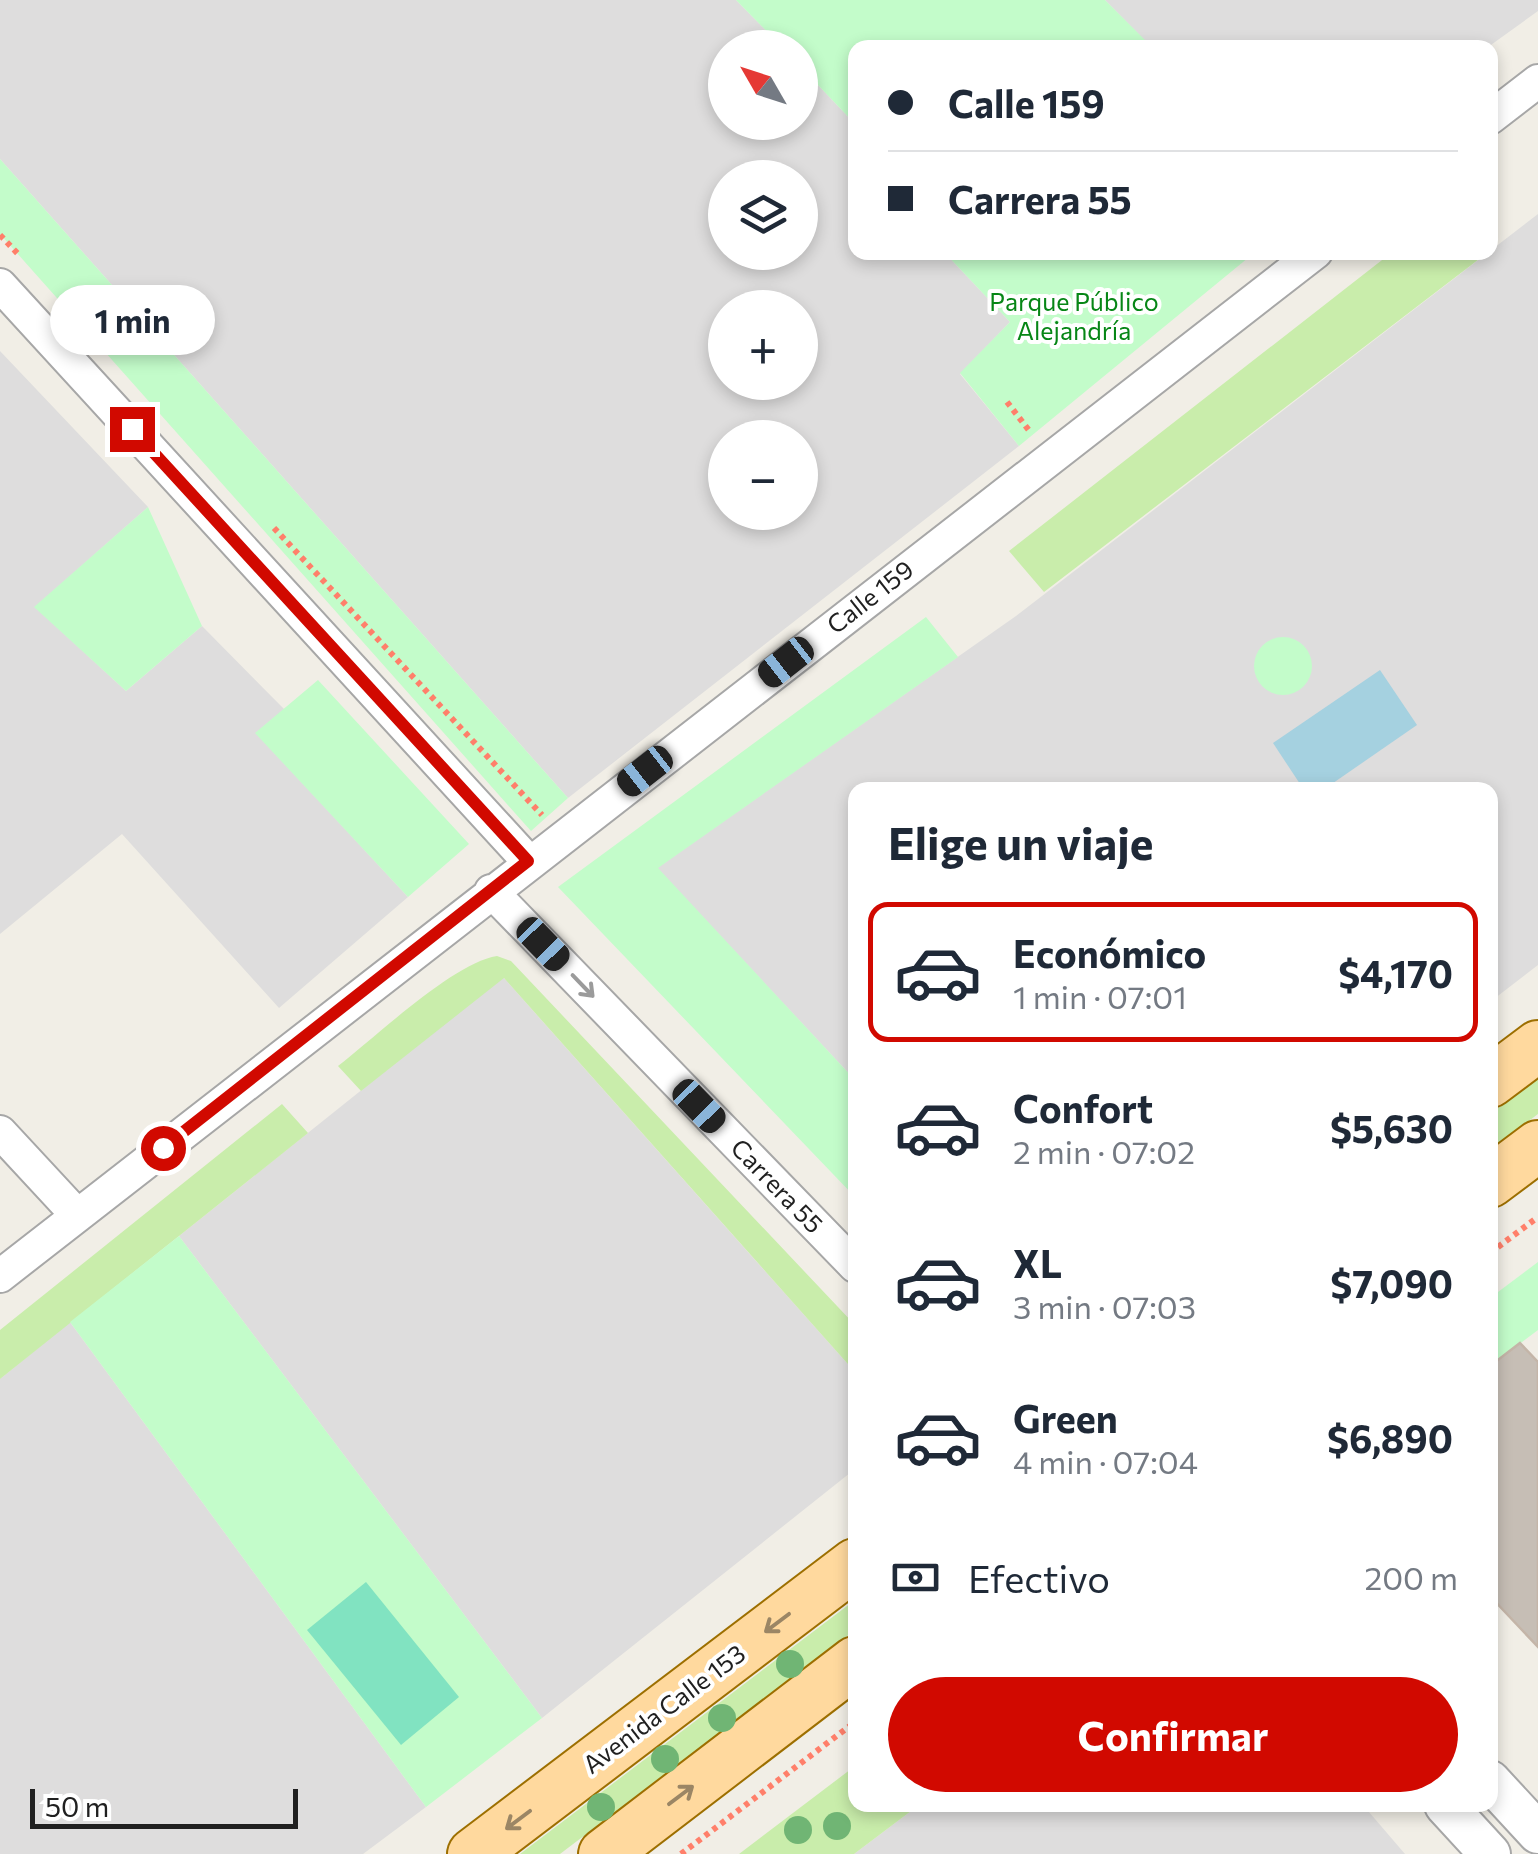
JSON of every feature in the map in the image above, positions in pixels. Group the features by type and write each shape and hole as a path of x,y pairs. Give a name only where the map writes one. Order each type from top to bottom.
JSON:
{"main road":[{"path":"1498,1076 1538,1046"},
{"path":"1498,1176 1538,1146"},
{"name":"Avenida Calle 153","path":"474,1854 848,1569"},
{"path":"604,1854 848,1667"}],"street":[{"path":"1498,112 1538,80"},
{"name":"Calle 159","path":"0,1276 528,861 1306,260"},
{"path":"0,285 528,861"},
{"name":"Carrera 55","path":"490,891 848,1259"},
{"path":"0,1132 77,1216"},
{"path":"1498,1790 1538,1833"},
{"path":"1451,1812 1490,1854"}],"path":[{"path":"0,235 27,263"},
{"path":"267,521 561,836"},
{"path":"1498,1247 1538,1217"},
{"path":"681,1854 848,1727"}],"shaded area":[{"path":"0,0 736,0 765,30 708,30 708,140 818,140 818,85 848,117 848,260 952,260 1010,322 960,374 1019,446 568,798 0,159"},
{"path":"1105,0 1538,0 1538,11 1498,40 1144,40"},
{"path":"1538,214 1538,965 1498,996 1498,782 848,782 848,1073 657,868 1016,616 1478,260 1498,260 1498,245"},
{"path":"0,351 148,507 35,607 126,691 202,626 285,710 256,733 408,897 279,1008 122,834 0,934"},
{"path":"503,977 848,1364 848,1475 542,1718 179,1236"},
{"path":"70,1322 426,1807 363,1854 0,1854 0,1379"},
{"path":"910,1812 1369,1812 1405,1854 854,1854"}],"green space":[{"path":"736,0 1105,0 1145,40 848,40 848,117 818,85 818,30 765,30"},
{"path":"0,159 568,798 531,831 0,234"},
{"name":"Parque Público Alejandría","path":"952,260 1245,260 1019,446 960,373 1010,322"},
{"path":"1382,260 1478,260 1044,592 1009,551"},
{"path":"148,507 202,626 126,691 34,607"},
{"path":"926,617 958,657 658,868 848,1072 848,1190 558,887"},
{"path":"1283,637 1303,646 1312,666 1303,686 1283,695 1263,686 1254,666 1263,646"},
{"path":"318,680 469,844 408,897 255,733"},
{"path":"497,956 511,961 848,1318 848,1364 504,978 361,1091 338,1066 438,986"},
{"path":"1538,1078 1538,1114 1498,1144 1498,1108"},
{"path":"282,1104 308,1133 0,1379 0,1330"},
{"path":"179,1236 542,1718 426,1807 70,1322"},
{"path":"1538,1262 1538,1330 1498,1360 1498,1292"},
{"path":"366,1582 459,1697 401,1745 307,1630"},
{"path":"848,1605 848,1635 560,1854 520,1854"},
{"path":"848,1771 848,1812 910,1812 854,1854 739,1854"}],"water":[{"path":"1380,670 1417,725 1335,782 1299,782 1273,743"}],"building":[{"path":"1520,1343 1538,1362 1538,1647 1498,1604 1498,1360"}],"route":[{"path":"132,429 528,861 163,1148"}]}
